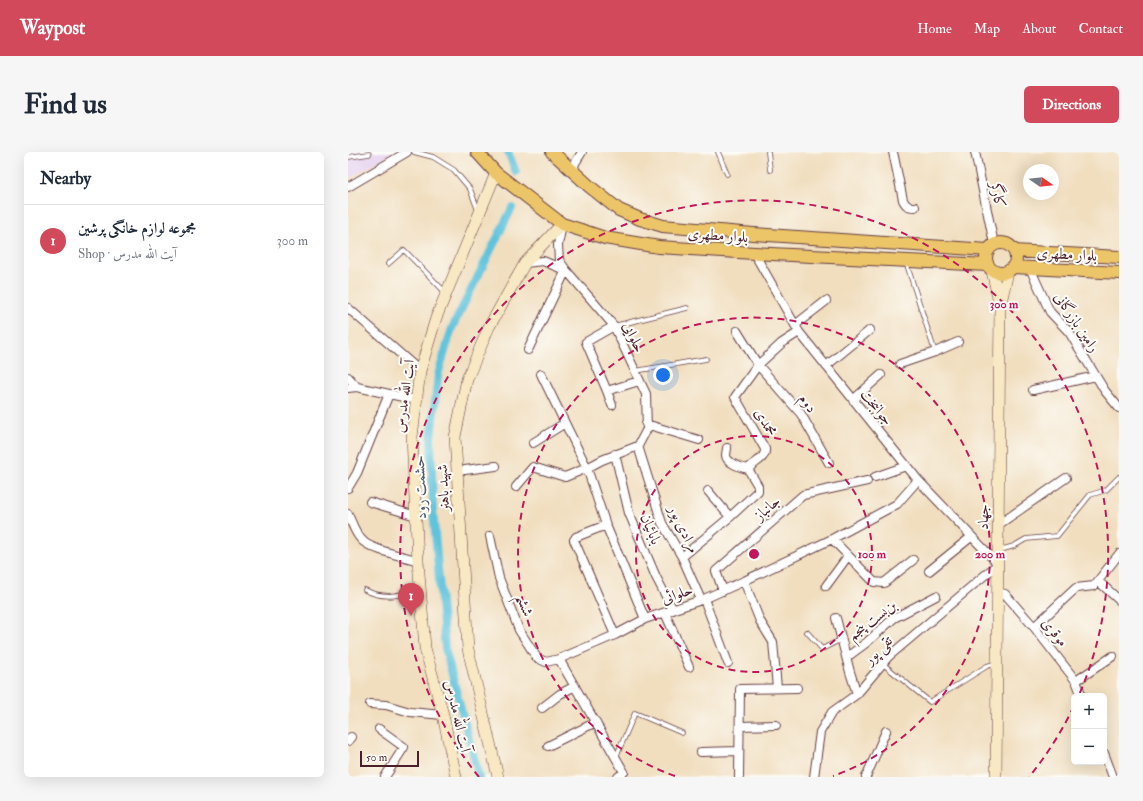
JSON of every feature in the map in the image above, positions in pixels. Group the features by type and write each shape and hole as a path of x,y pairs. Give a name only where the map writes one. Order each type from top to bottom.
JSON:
{"main road":[{"name":"بلوار مطهری","path":"477,152 496,173 562,224 605,238 659,246 754,253 906,261 990,268"},
{"name":"بلوار مطهری","path":"552,152 589,186 619,210 640,219 663,226 753,234 991,247"},
{"name":"آیت الله مدرس","path":"456,777 443,715 425,648 418,561 412,437 420,371 436,318 496,173"},
{"name":"شهید باهنر","path":"498,777 468,649 455,437 468,378 489,327 524,263 562,224"},
{"path":"1003,243 1012,247 1016,256 1016,262 1011,269 1000,306 990,268 985,258 991,247 1003,243"},
{"name":"بلوار مطهری","path":"1014,251 1119,257"},
{"path":"990,268 997,273 1003,274 1011,269"},
{"name":"بلوار مطهری","path":"1011,269 1030,268 1119,273"},
{"name":"جهاد","path":"996,777 1000,306"}],"street":[{"path":"348,187 407,152"},
{"path":"576,174 574,165 582,152"},
{"path":"893,152 903,200 905,205 914,207"},
{"name":"کارگر","path":"975,152 991,247"},
{"name":"حلوایی","path":"562,224 558,245 559,260 614,326 646,394 647,429 638,446"},
{"name":"جوانبخت","path":"754,253 797,328 826,366 918,480 998,564"},
{"path":"524,263 544,261 566,270 528,350"},
{"name":"رامین بازرگانی","path":"1030,268 1050,312 1069,332 1105,391 1119,408"},
{"name":"محمدی","path":"748,469 751,465 764,456 765,449 735,397 758,365 826,301"},
{"path":"348,308 420,371"},
{"path":"612,405 586,342 614,326"},
{"path":"826,366 870,330"},
{"name":"دوم","path":"737,331 758,365 801,414 829,464"},
{"path":"900,364 958,342"},
{"path":"541,374 587,468 606,525 645,620"},
{"path":"853,400 881,375"},
{"path":"1033,390 1096,376"},
{"path":"348,377 357,387"},
{"path":"607,391 639,381"},
{"path":"348,388 357,387 417,400"},
{"path":"348,488 357,473 389,394"},
{"path":"533,443 565,423"},
{"path":"646,424 699,440"},
{"path":"516,487 533,467 565,477 616,454 638,446"},
{"name":"مرادی پور","path":"638,446 662,523 682,557 702,600 728,663"},
{"path":"682,557 730,518 758,491 758,486 748,469 732,463 726,458 728,448"},
{"name":"بابائیان","path":"616,454 628,513 673,610"},
{"path":"457,471 496,466"},
{"path":"875,477 906,466"},
{"path":"998,525 1066,478"},
{"name":"حلوائی","path":"559,659 615,635 645,620 723,591 832,539 897,504 918,480"},
{"name":"جانباز","path":"723,591 716,571 802,495 867,481"},
{"path":"708,491 730,518"},
{"path":"370,502 416,516"},
{"path":"348,514 363,542 376,548 418,561"},
{"path":"606,525 576,537 574,540 615,635"},
{"name":"ششم","path":"490,536 499,578 519,630 537,658 546,662 559,659"},
{"path":"929,571 972,537"},
{"path":"832,539 874,582 884,583 914,560"},
{"path":"1034,627 1076,588 1094,586 1119,554"},
{"path":"826,586 848,556"},
{"name":"تقی پور","path":"814,777 820,732 832,712 858,694 888,657 998,564"},
{"path":"744,581 760,621 773,642 777,688"},
{"path":"1098,581 1119,600"},
{"name":"موقری","path":"997,592 1005,594 1034,627 1076,681 1081,693"},
{"name":"بن‌بست پنجم","path":"847,657 866,643 894,618 936,596"},
{"path":"665,613 689,667"},
{"path":"836,618 850,672 858,694"},
{"path":"1076,681 1113,656"},
{"path":"559,659 624,772 618,777"},
{"path":"542,708 560,694 575,686"},
{"path":"739,777 740,689 797,688"},
{"path":"370,704 386,705 410,712 443,715"},
{"path":"548,746 596,722"},
{"path":"740,726 776,725"},
{"path":"379,729 404,747 385,777"},
{"path":"866,777 886,731"},
{"path":"701,752 739,751"},
{"path":"1107,761 1113,777"}],"lane":[{"path":"414,152 433,157 454,170 470,189 479,212"},
{"path":"718,152 727,174"},
{"path":"768,152 770,170"},
{"path":"348,157 369,154"},
{"path":"388,264 404,250 446,293"},
{"path":"906,261 935,352"},
{"path":"614,326 686,308"},
{"path":"635,371 706,359"},
{"path":"998,551 1014,546 1026,539 1057,536 1090,495 1106,490 1119,477"},
{"path":"365,590 374,595 388,596 401,595 421,590"},
{"path":"807,632 822,649 842,639"},
{"path":"883,664 930,702 987,666 997,663"},
{"path":"616,758 635,713 682,734"}],"shaded area":[{"path":"348,152 394,152 348,179"}],"waterway":[{"path":"508,152 516,172"},
{"name":"حشمت رود","path":"479,777 445,648 433,510 431,438 438,375 452,328 512,208"}],"place":[{"name":"مجموعه لوازم خانگی پرشین","path":"411,616"}]}
